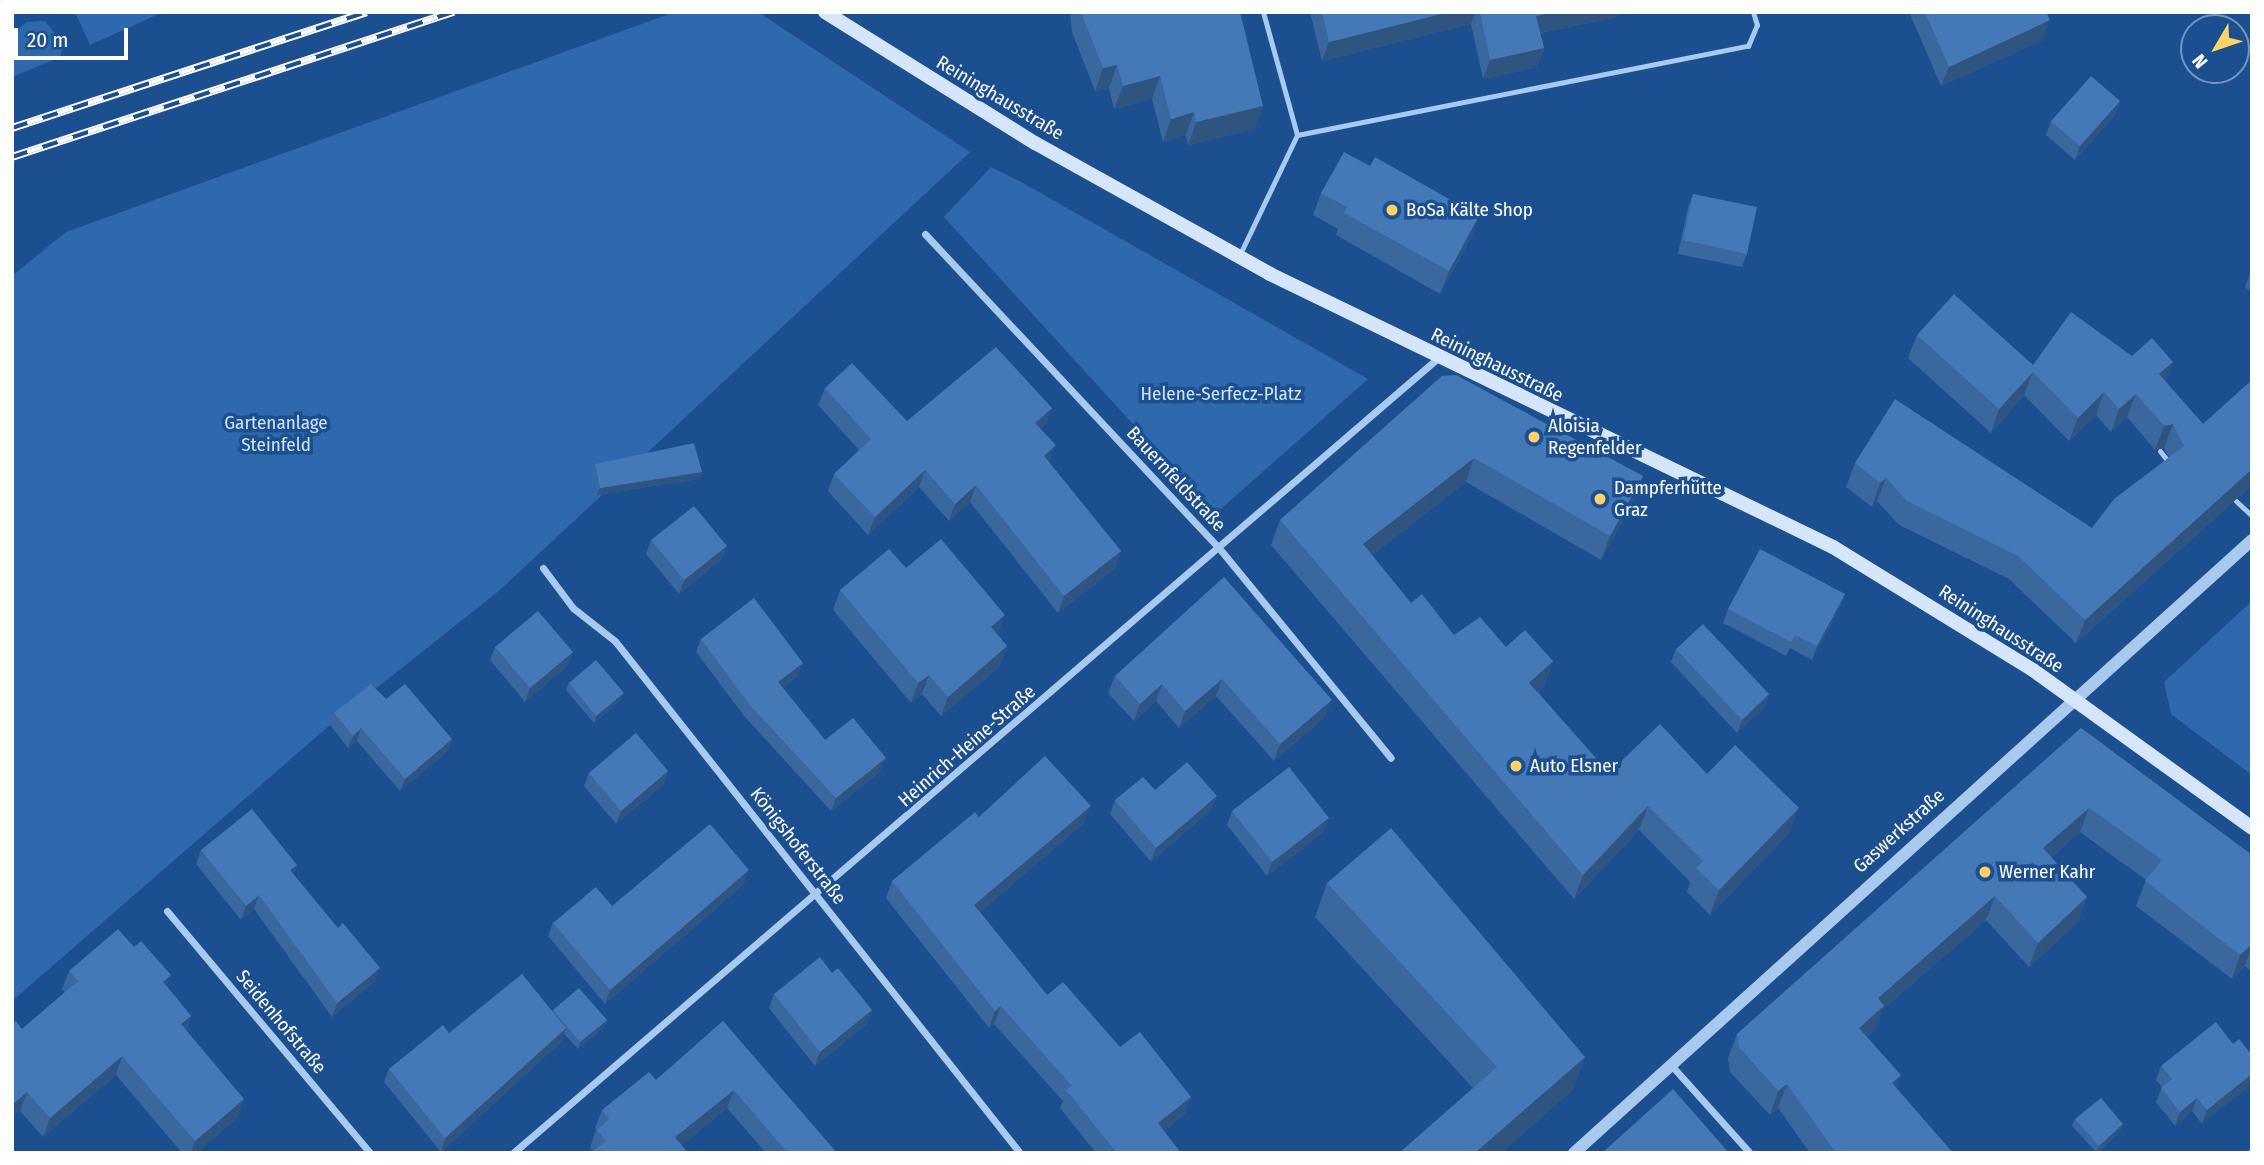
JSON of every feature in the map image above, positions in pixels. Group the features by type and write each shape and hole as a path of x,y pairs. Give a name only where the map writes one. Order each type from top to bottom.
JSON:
{"main road":[{"name":"Reininghausstraße","path":"825,12 1035,143 1239,257 1438,358 1833,547 2074,702 2252,828"}],"street":[{"name":"Bauernfeldstraße","path":"925,234 1219,548 1391,758"},
{"name":"Heinrich-Heine-Straße","path":"513,1153 851,858 870,851 1438,358"},
{"name":"Gaswerkstraße","path":"1574,1153 2252,540"},
{"name":"Königshoferstraße","path":"542,568 573,608 615,641 1020,1153"},
{"name":"Seidenhofstraße","path":"167,911 370,1153"},
{"path":"1671,1065 1750,1153"}],"lane":[{"path":"1239,257 1297,135 1263,12"},
{"path":"1297,135 1748,46 1757,25 1753,12"},
{"path":"2160,451 2172,466"},
{"path":"2235,501 2252,516"}],"green space":[{"path":"75,12 163,12 90,45"},
{"name":"Gartenanlage Steinfeld","path":"675,12 758,12 970,152 500,590 330,725 12,1001 12,276 66,232"},
{"path":"45,21 64,45 60,57 12,77 12,33 27,22"},
{"name":"Helene-Serfecz-Platz","path":"991,167 1368,379 1215,514 944,217"},
{"path":"2252,601 2252,775 2171,714 2164,682"}],"building":[{"path":"1081,12 1240,12 1263,106 1196,122 1194,112 1171,119 1160,76 1123,86 1117,65 1103,68"},
{"path":"1322,12 1449,12 1329,42"},
{"path":"1480,12 1553,12 1536,16 1544,48 1490,60"},
{"path":"1925,12 2046,12 2050,20 1949,67"},
{"path":"2091,76 2120,101 2080,146 2051,121"},
{"path":"1344,152 1370,166 1375,157 1479,216 1449,271 1344,213 1347,207 1321,193"},
{"path":"1693,194 1757,207 1747,254 1683,240"},
{"path":"1954,294 2033,365 2071,312 2132,356 2152,338 2173,362 2159,374 2203,424 2252,380 2252,469 2085,620 2018,556 1907,501 1886,478 1880,483 1855,463 1895,399 2092,528 2114,499 2184,446 2173,424 2164,426 2136,394 2119,409 2104,392 2078,418 2033,372 1999,409 1917,335"},
{"path":"996,347 1052,408 1035,423 1056,445 1044,456 1121,551 1064,596 976,485 955,504 925,470 875,517 834,474 871,439 825,388 852,363 907,421"},
{"path":"1456,375 1643,476 1610,536 1474,458 1363,544 1411,603 1422,594 1454,635 1480,617 1506,647 1525,630 1553,661 1529,683 1609,773 1660,724 1707,774 1735,745 1799,808 1719,890 1696,868 1703,861 1648,806 1583,875 1280,520 1442,376"},
{"path":"694,443 702,472 600,488 595,464"},
{"path":"694,506 727,546 684,580 651,540"},
{"path":"941,539 1005,615 991,627 1007,646 948,697 929,675 918,683 840,590 889,549 906,568"},
{"path":"1760,549 1845,594 1817,646 1795,635 1791,642 1728,609"},
{"path":"1224,577 1332,700 1280,744 1222,679 1185,711 1162,684 1140,704 1115,676"},
{"path":"754,598 803,663 778,682 825,740 853,718 886,758 836,798 749,704 701,639"},
{"path":"538,611 573,652 530,688 495,647"},
{"path":"1703,624 1769,694 1742,720 1676,649"},
{"path":"596,660 624,693 596,716 569,683"},
{"path":"371,684 386,699 405,684 452,739 405,779 361,728 353,736 334,713"},
{"path":"2081,728 2252,855 2252,944 2240,955 2145,881 2162,860 2089,808 2043,848 2087,897 2038,943 1995,896 1878,998 1884,1006 1859,1028 1901,1075 1892,1083 1953,1153 1836,1153 1787,1084 1778,1091 1739,1047 1737,1034"},
{"path":"636,733 668,771 621,811 589,773"},
{"path":"1045,756 1091,806 974,905 1047,995 1063,982 1120,1047 1140,1032 1191,1097 1158,1123 1181,1153 1117,1153 1066,1090 1072,1086 1001,1006 995,1011 892,881 975,812 979,817"},
{"path":"1187,762 1217,796 1156,848 1115,800 1143,777 1155,790"},
{"path":"1289,767 1329,818 1272,862 1232,811"},
{"path":"252,809 297,865 290,870 338,928 343,923 380,968 337,1003 259,895 246,906 201,850"},
{"path":"710,824 749,870 610,990 553,923 596,887 612,906"},
{"path":"1391,828 1585,1057 1475,1153 1399,1153 1497,1067 1327,883"},
{"path":"118,929 134,947 141,941 171,975 163,982 191,1016 181,1024 244,1099 195,1141 122,1056 50,1118 27,1092 12,1105 12,1024 16,1021 22,1029 78,981 69,971"},
{"path":"820,957 832,973 838,968 872,1010 820,1052 774,994"},
{"path":"522,974 566,1028 445,1138 389,1069 443,1025 449,1033"},
{"path":"579,988 607,1020 580,1042 553,1010"},
{"path":"723,1021 837,1153 784,1153 786,1151 734,1090 675,1137 688,1153 591,1153 606,1141 597,1130 609,1119 602,1110 649,1072 656,1080"},
{"path":"2216,1022 2233,1044 2239,1039 2252,1055 2252,1074 2207,1110 2197,1098 2180,1112 2161,1088 2172,1079 2161,1066"},
{"path":"1673,1089 1729,1153 1602,1153"},
{"path":"2101,1098 2123,1124 2099,1146 2075,1119"}],"railway":[{"path":"12,128 367,12"},
{"path":"12,157 454,12"}],"place":[{"name":"BoSa Kälte Shop","path":"1392,210"},
{"name":"Aloisia Regenfelder","path":"1534,437"},
{"name":"Dampferhütte Graz","path":"1600,499"},
{"name":"Auto Elsner","path":"1516,766"},
{"name":"Werner Kahr","path":"1985,872"}]}
